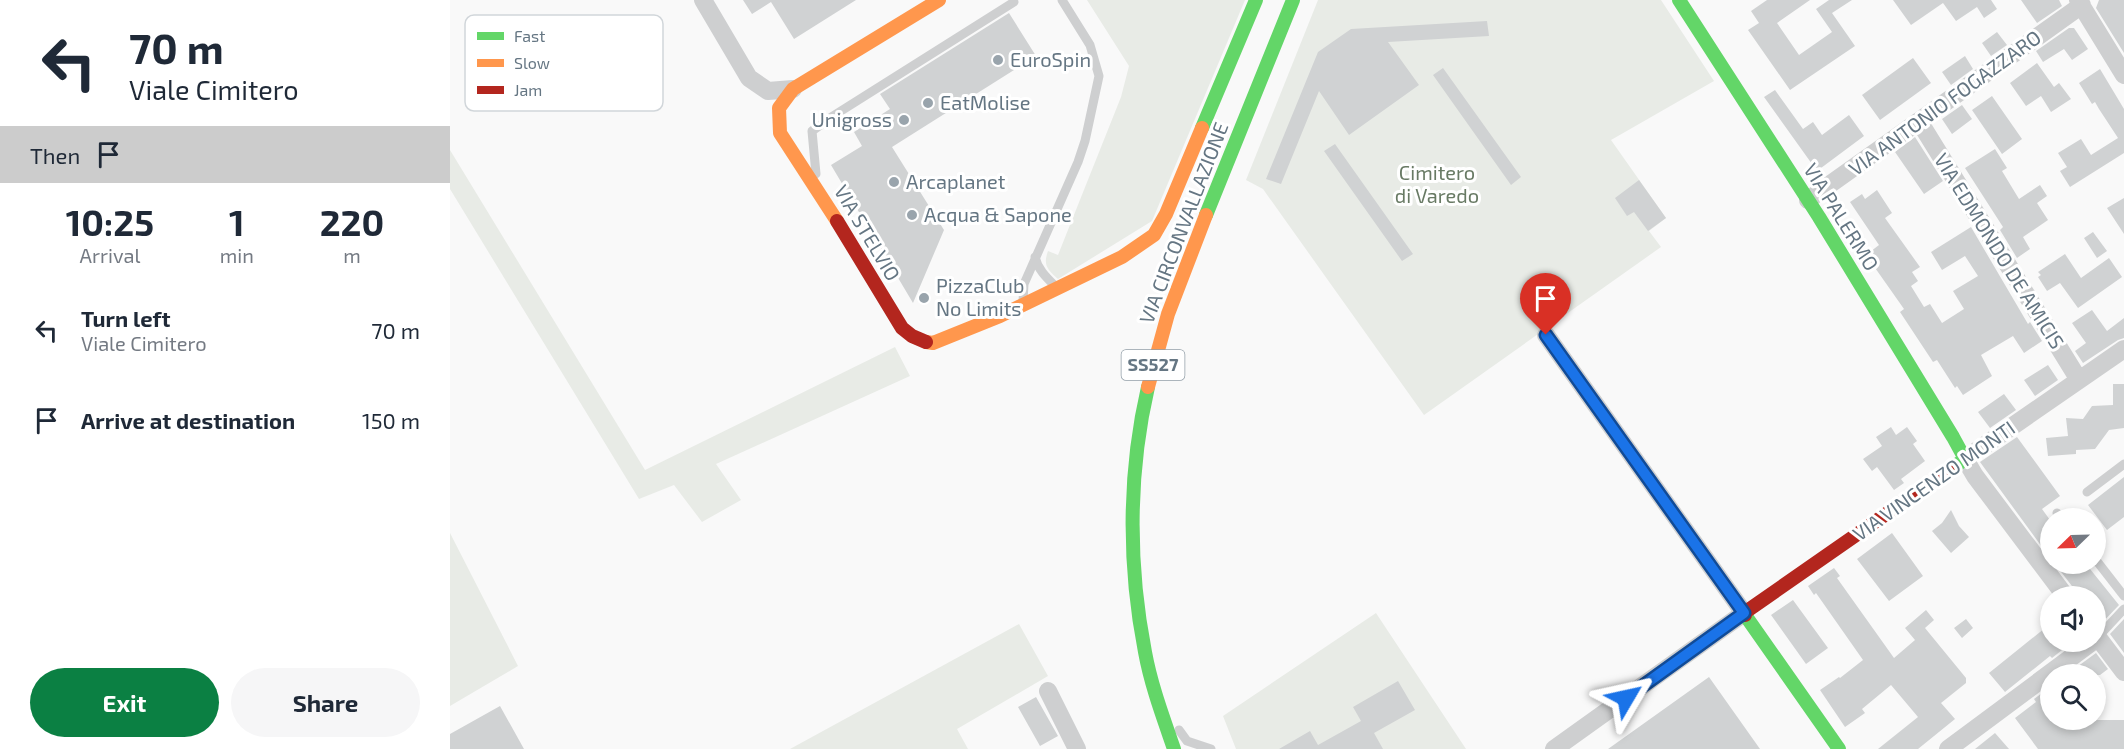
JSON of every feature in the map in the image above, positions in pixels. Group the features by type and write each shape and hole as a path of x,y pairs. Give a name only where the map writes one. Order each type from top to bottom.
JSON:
{"street":[{"path":"703,0 748,78 768,91 793,89 939,0"},
{"name":"VIA STELVIO","path":"793,89 779,108 780,133 817,188 902,328 911,337 933,343 1023,304 1133,251 1155,235 1166,214 1256,0"},
{"name":"VIA CIRCONVALLAZIONE","path":"1174,749 1144,657 1134,570 1133,522 1141,423 1154,362 1174,295 1293,0"},
{"path":"2080,2 2124,75"},
{"name":"VIA ANTONIO FOGAZZARO","path":"1808,200 1919,122 2080,2"},
{"name":"VIA PALERMO","path":"1687,3 1965,459"},
{"name":"VIA EDMONDO DE AMICIS","path":"1919,122 2079,380"},
{"path":"1546,335 1839,749"},
{"name":"VIA VINCENZO MONTI","path":"1744,613 2124,349"},
{"path":"1965,459 1975,476 2058,586"},
{"path":"1554,749 1744,613"},
{"path":"1953,748 2078,652"},
{"path":"2106,652 2124,672"},
{"path":"1047,691 1077,749"}],"lane":[{"path":"1023,304 1024,284 1078,162 1100,76 1090,45 1062,0"},
{"path":"817,188 813,131 833,116 1014,2"},
{"path":"1035,257 1042,274 1056,287"},
{"path":"2087,492 2124,464"},
{"path":"2106,573 2124,596"},
{"path":"2106,628 2124,609"},
{"path":"1144,657 1159,669"},
{"path":"1176,722 1180,733 1187,741 1211,749"}],"green space":[{"path":"1087,0 1245,0 1152,221 1058,279 1047,266 1048,251 1058,255 1121,97 1129,66"},
{"name":"Cimitero di Varedo","path":"1318,0 1661,0 1714,81 1611,140 1666,218 1649,231 1661,247 1424,415 1263,189 1246,180"},
{"path":"450,150 645,470 895,347 910,376 716,464 741,500 702,522 674,485 639,499 450,189"},
{"path":"450,533 518,666 450,706"},
{"path":"1376,613 1466,749 1236,749 1223,716"},
{"path":"1019,624 1048,676 957,729 968,749 790,749"}],"building":[{"path":"743,0 856,0 794,39 771,2 752,14"},
{"path":"1767,0 1810,0 1777,23 1799,55 1832,32 1816,9 1829,0 1852,0 1832,13 1855,46 1790,90 1748,30 1759,23 1751,11"},
{"path":"1893,0 1991,0 1997,9 1984,18 1977,7 1956,21 1943,3 1911,25"},
{"path":"2021,0 2059,0 2062,6 2037,23"},
{"path":"2099,0 2124,0 2124,53 2096,8"},
{"path":"1009,13 1036,56 892,147 944,230 913,303 831,165 862,146 854,132 890,109 880,94"},
{"path":"1487,21 1489,36 1388,42 1419,85 1349,135 1319,91 1281,184 1266,179 1318,52 1351,29"},
{"path":"2069,28 2074,28 2088,49 2072,60 2064,49 2043,62 2036,51"},
{"path":"1997,32 2007,45 1991,56 1982,43"},
{"path":"1965,56 1973,69 1951,85 1942,72"},
{"path":"1913,58 1931,83 1880,120 1862,95"},
{"path":"2037,63 2054,87 2059,83 2071,99 2051,112 2041,96 2026,106 2010,83"},
{"path":"1443,68 1521,177 1511,185 1433,75"},
{"path":"2100,69 2124,109 2124,153 2070,187 2060,171 2067,167 2058,153 2081,139 2091,155 2118,138 2095,102 2092,104 2079,83"},
{"path":"1775,90 1803,129 1813,122 1822,135 1849,115 1864,136 1817,171 1764,97"},
{"path":"1992,96 2022,139 2002,154 1972,110"},
{"path":"1962,105 1972,119 1952,134 1942,119"},
{"path":"1915,137 1943,181 1924,194 1895,152"},
{"path":"1335,144 1413,254 1402,261 1324,151"},
{"path":"1995,149 2007,168 2002,171 2019,199 2040,185 2047,196 2037,203 2048,220 2023,237 2030,249 2017,258 2000,230 2003,227 1965,168"},
{"path":"1639,180 1666,218 1648,231 1634,212 1627,216 1615,198"},
{"path":"1877,190 1892,213 1885,218 1920,267 1912,272 1918,281 1911,286 1924,307 1930,304 1942,323 1964,309 1953,291 1978,276 1965,256 1942,270 1931,252 1971,227 2028,324 2030,322 2042,341 2024,353 2013,336 1981,355 1992,376 1963,395 1957,386 1955,388 1937,360 1933,362 1900,312 1904,309 1866,255 1879,245 1850,202 1862,194 1865,199"},
{"path":"2124,198 2124,234 2107,208"},
{"path":"2093,232 2107,251 2097,258 2084,238"},
{"path":"2065,254 2081,278 2109,258 2122,277 2078,308 2060,283 2047,291 2038,277 2041,275 2038,272"},
{"path":"2092,310 2107,331 2124,318 2124,338 2083,363 2075,351 2086,343 2072,323"},
{"path":"2048,365 2058,380 2035,396 2024,380"},
{"path":"2113,384 2124,384 2124,428 2109,430 2095,449 2076,450 2076,454 2048,456 2046,438 2068,436 2066,418 2083,419 2092,406 2113,405"},
{"path":"2004,394 2016,410 1990,428 1978,412"},
{"path":"1891,427 1896,435 1907,427 1917,441 1913,444 1925,461 1901,479 1904,483 1894,490 1877,467 1872,471 1863,459 1882,446 1876,437"},
{"path":"2017,437 2060,496 2040,508 2040,544 1980,462"},
{"path":"2124,477 2124,517 2107,530 2106,508 2090,508 2088,505"},
{"path":"1951,510 1959,526 1969,537 1951,553 1932,531 1942,523"},
{"path":"1892,533 1923,576 1889,601 1857,559"},
{"path":"1834,568 1840,576 1837,578 1894,658 1915,640 1905,628 1926,610 1934,620 1925,628 1966,678 1966,683 1941,703 1955,719 1918,749 1878,749 1918,717 1891,685 1862,709 1865,713 1845,727 1820,690 1863,660 1816,593 1814,595 1808,586"},
{"path":"2063,574 2094,574 2104,586 2072,586"},
{"path":"2106,589 2119,605 2106,619"},
{"path":"1793,600 1828,648 1806,664 1771,615"},
{"path":"1966,619 1973,628 1962,638 1954,628"},
{"path":"2124,619 2124,653 2110,634"},
{"path":"2040,632 2040,652 2060,652 2052,658 2050,656 2005,692 1989,673"},
{"path":"2096,653 2104,664 2081,664"},
{"path":"1709,677 1760,749 1608,749"},
{"path":"1398,681 1415,710 1374,733 1383,749 1279,749 1310,731 1318,745 1361,721 1353,707"},
{"path":"2040,694 2040,730 2106,730 2106,720 2124,720 2124,749 2038,749 2015,718 2036,702 2034,699"},
{"path":"1036,697 1058,736 1040,746 1018,707"},
{"path":"500,706 524,749 450,749 450,734"},
{"path":"1995,733 2009,749 1975,749"}],"traffic: fast":[{"path":"1202,128 1256,0"},
{"path":"1206,215 1293,0"},
{"path":"1679,0 1819,217 1953,437 1965,459 1948,471"},
{"path":"1148,387 1141,420 1134,486 1135,586 1148,664 1174,749"},
{"path":"1745,615 1839,749"}],"traffic: slow":[{"path":"837,221 780,133 779,108 793,89 939,0"},
{"path":"926,342 933,343 1000,316 1122,257 1154,235 1166,214 1202,128"},
{"path":"1148,387 1168,314 1206,215"}],"traffic: jam":[{"path":"837,221 902,328 912,336 926,342"},
{"path":"1745,615 1744,613 1948,471"}],"place":[{"name":"EuroSpin","path":"998,60"},
{"name":"EatMolise","path":"928,103"},
{"name":"Unigross","path":"904,120"},
{"name":"Arcaplanet","path":"894,182"},
{"name":"Acqua & Sapone","path":"912,215"},
{"name":"PizzaClub No Limits","path":"924,298"}],"route":[{"path":"1546,335 1744,613 1626,698"}]}
